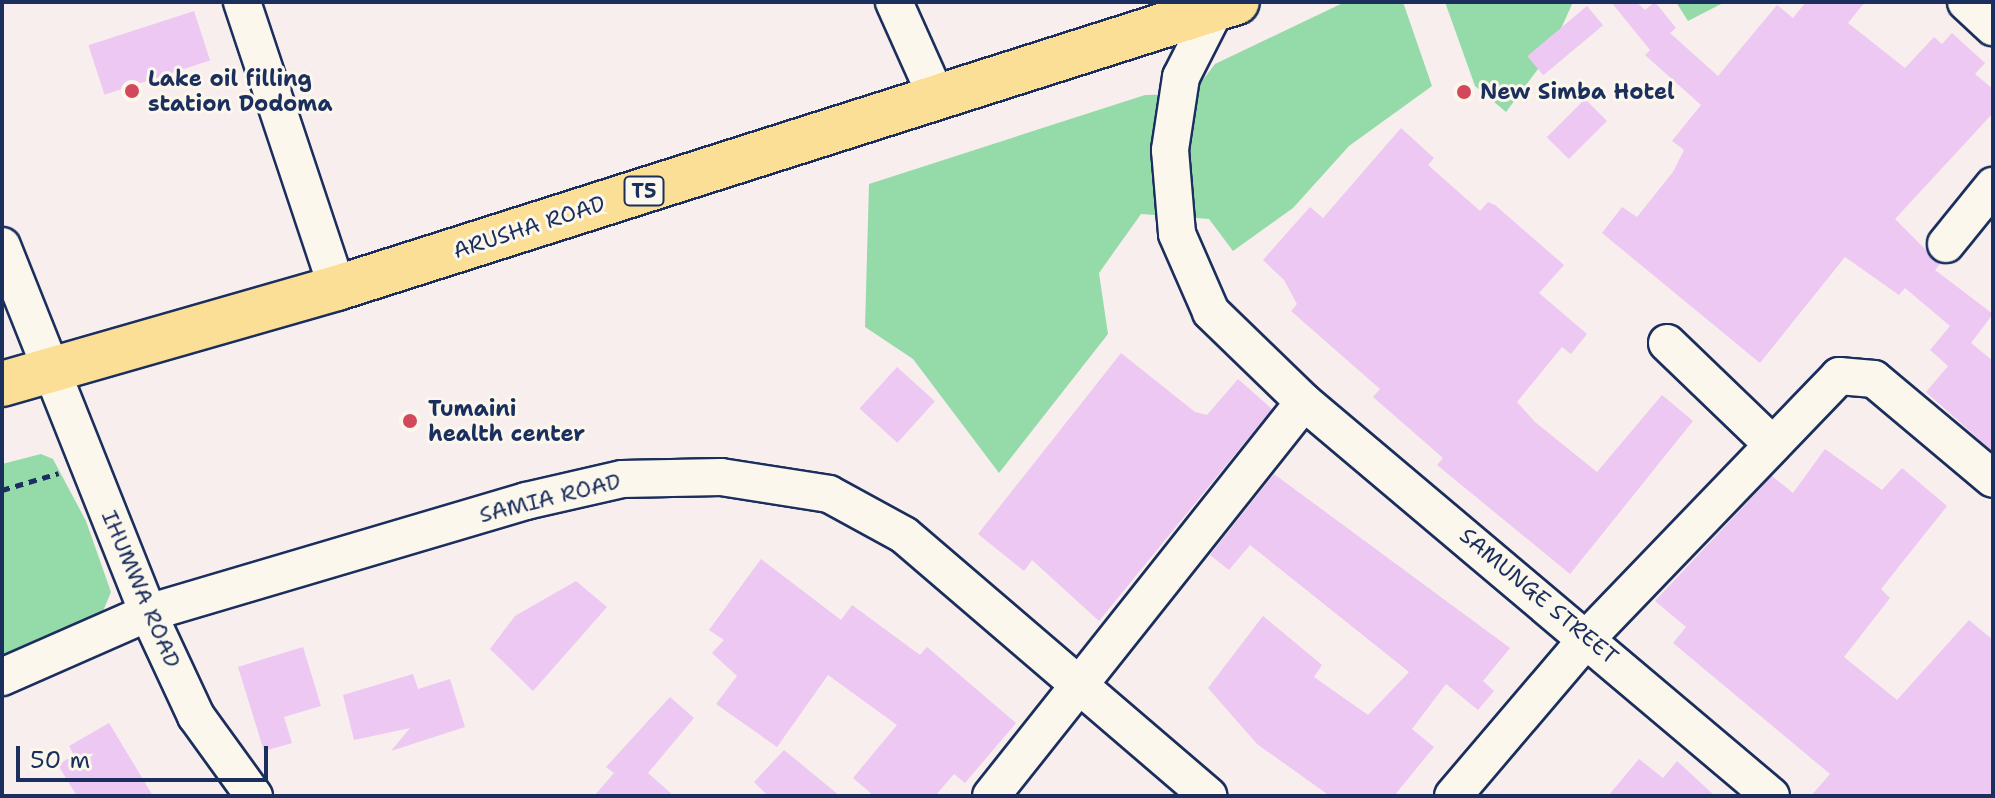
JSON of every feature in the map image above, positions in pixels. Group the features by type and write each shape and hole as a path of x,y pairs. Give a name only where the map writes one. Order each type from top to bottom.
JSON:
{"highway":[{"name":"ARUSHA ROAD","path":"2,384 337,288 936,96 1226,7"}],"street":[{"path":"242,2 337,288"},
{"path":"894,2 936,96"},
{"path":"1966,2 1993,27"},
{"name":"SAMUNGE STREET","path":"1226,7 1181,77 1170,150 1177,234 1211,312 1304,402 1589,636 1771,796"},
{"path":"1946,244 1993,186"},
{"name":"IHUMWA ROAD","path":"2,246 48,370 90,464 148,613 196,716 254,796"},
{"path":"1667,343 1772,444"},
{"path":"1453,796 1589,636 1839,376 1855,373 1891,392 1993,479"},
{"path":"991,796 1304,402"},
{"name":"SAMIA ROAD","path":"2,677 148,613 526,501 622,479 721,477 829,494 904,535 1209,796"}],"path":[{"path":"2,490 90,464"}],"green space":[{"path":"1345,2 1403,2 1432,86 1349,146 1293,208 1233,251 1209,219 1141,214 1099,273 1108,334 999,473 913,359 865,327 869,184 1145,95 1192,94 1215,64"},
{"path":"1445,2 1573,2 1550,53 1506,112 1475,86"},
{"path":"1676,2 1725,2 1688,21"},
{"path":"41,454 53,459 86,521 111,592 101,616 2,660 2,464"}],"building":[{"path":"1611,2 1636,2 1645,10 1655,2 1676,28 1670,33 1718,76 1777,5 1793,18 1806,2 1865,2 1848,23 1905,68 1934,37 1942,44 1952,33 1985,63 1975,74 1993,89 1993,113 1895,219 1940,264 1935,270 1993,314 1971,343 1993,361 1993,452 1926,392 1948,366 1930,350 1950,326 1905,288 1899,295 1845,257 1760,363 1602,233 1622,207 1637,217 1673,172 1684,150 1672,141 1701,105 1645,55 1650,50"},
{"path":"1587,6 1603,25 1543,75 1527,56"},
{"path":"194,11 210,60 105,95 88,45"},
{"path":"1585,99 1607,121 1569,159 1547,137"},
{"path":"1401,128 1434,158 1428,165 1480,211 1488,202 1495,205 1564,265 1539,293 1587,334 1571,354 1562,347 1517,402 1535,422 1597,472 1662,395 1693,421 1570,574 1437,465 1443,458 1373,397 1380,389 1291,311 1297,304 1284,280 1263,260 1310,207 1323,218"},
{"path":"1121,353 1195,412 1207,415 1238,379 1272,409 1099,621 1032,560 1024,571 978,534"},
{"path":"897,367 935,401 897,443 860,409"},
{"path":"1825,449 1882,490 1902,468 1947,506 1881,589 1890,598 1844,657 1897,700 1969,620 1993,640 1993,796 1811,796 1830,774 1673,643 1686,627 1655,601 1772,476 1793,493"},
{"path":"1274,474 1510,648 1483,681 1494,691 1478,710 1446,684 1412,729 1434,747 1394,796 1330,796 1257,744 1208,688 1263,616 1322,665 1314,677 1368,715 1409,672 1250,545 1229,570 1210,555"},
{"path":"761,559 841,620 852,605 920,655 927,647 1016,723 965,783 954,774 935,796 874,796 853,778 897,725 828,675 777,747 716,704 737,676 712,653 724,640 709,630"},
{"path":"576,581 607,607 533,691 490,649 515,616"},
{"path":"303,647 321,706 284,717 292,743 264,751 238,667"},
{"path":"413,674 418,689 450,679 465,727 391,751 410,728 354,740 343,695"},
{"path":"670,697 694,718 648,773 674,796 594,796 614,773 606,767"},
{"path":"109,723 153,796 77,796 58,765 74,755 69,746"},
{"path":"784,750 840,796 768,796 754,782"},
{"path":"1639,759 1663,778 1677,761 1715,796 1608,796"}],"place":[{"name":"Lake oil filling station Dodoma","path":"132,91"},
{"name":"New Simba Hotel","path":"1464,92"},
{"name":"Tumaini health center","path":"410,421"}]}
